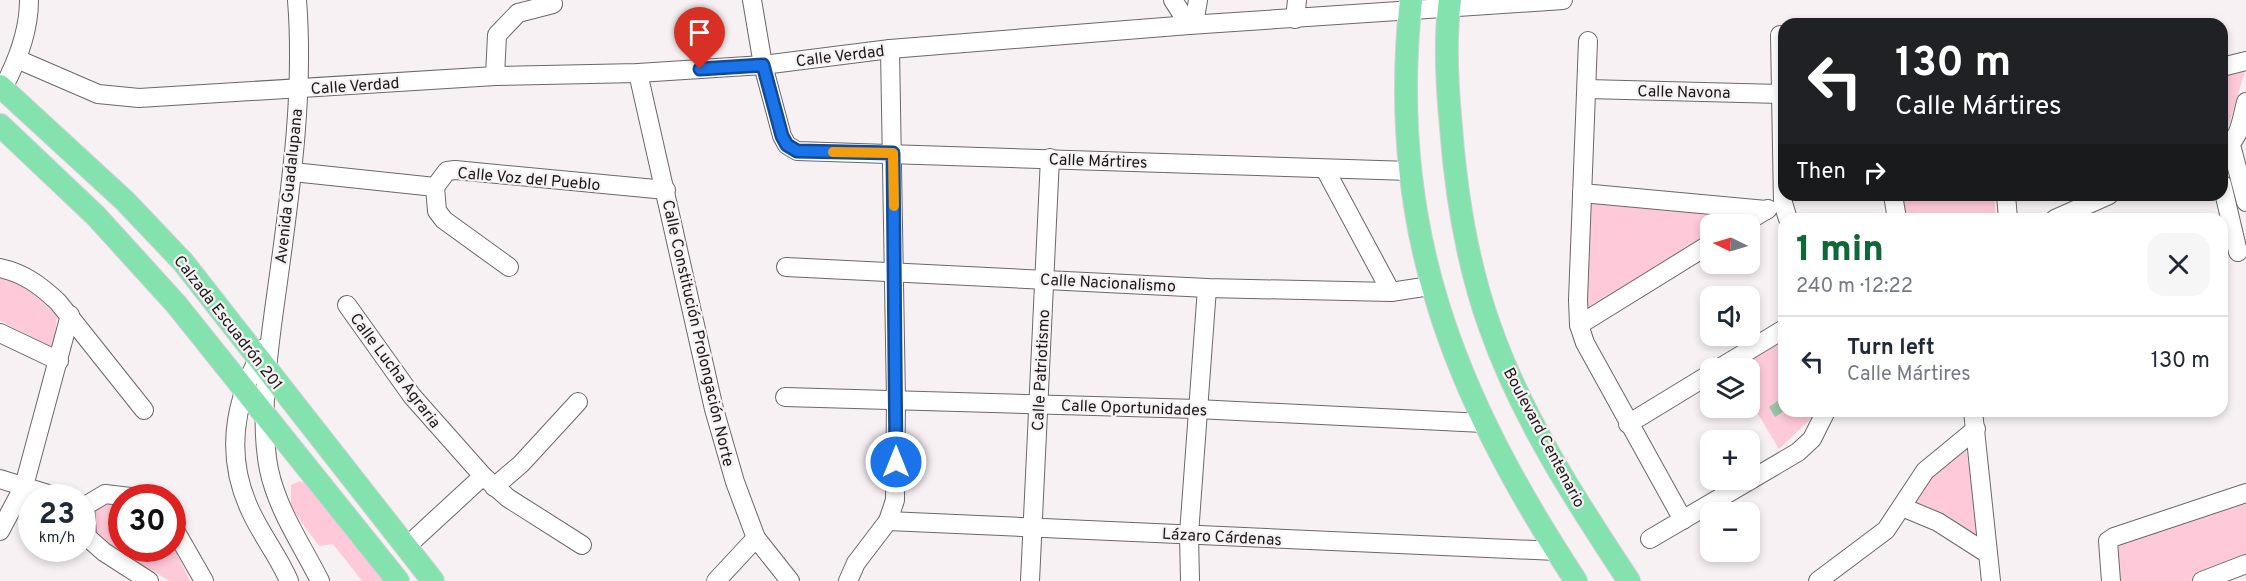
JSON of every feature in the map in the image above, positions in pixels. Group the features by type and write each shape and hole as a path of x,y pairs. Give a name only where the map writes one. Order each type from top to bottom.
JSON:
{"main road":[{"name":"Boulevard Centenario","path":"1450,3 1448,89 1454,167 1470,257 1490,327 1519,395 1549,453 1629,581"},
{"path":"1411,5 1406,90 1410,171 1430,286 1451,348 1483,423 1517,487 1576,581"},
{"name":"Calzada Escuadrón 201","path":"1,87 142,218 183,262 433,581"},
{"name":"Calzada Escuadrón 201","path":"0,125 50,169 140,263 243,387 398,581"},
{"path":"374,549 401,541"}],"street":[{"name":"Avenida Guadalupana","path":"263,364 271,336 293,172 298,88 297,0"},
{"path":"752,0 763,65"},
{"path":"1173,0 1192,25"},
{"path":"1192,25 1198,0"},
{"path":"1295,19 1297,0"},
{"name":"Calle Verdad","path":"17,59 98,94 117,98 495,76 638,73 763,65 890,49 1295,19 1411,5 1563,0"},
{"path":"1,87 17,59 34,1"},
{"path":"495,76 497,35 518,14 553,4"},
{"path":"1588,41 1579,325 1585,343 1628,424 1683,520"},
{"path":"848,581 856,563 888,521 895,500 896,400 890,49"},
{"path":"2228,66 2246,61"},
{"name":"Calle Mártires","path":"763,65 782,136 787,145 797,151 1050,158 1326,171 1410,171"},
{"name":"Calle Constitución Prolongación Norte","path":"638,73 714,409 735,482 756,538 790,581"},
{"name":"Calle Navona","path":"1587,89 1778,94"},
{"path":"2228,145 2239,131 2246,102"},
{"path":"2228,152 2246,202"},
{"name":"Calle Patriotismo","path":"1030,581 1050,158"},
{"name":"Calle Voz del Pueblo","path":"293,172 435,188 447,171 455,170 666,190"},
{"path":"1326,171 1391,292"},
{"path":"435,188 437,211 444,220 509,267"},
{"path":"1582,193 1785,211"},
{"path":"2068,213 2096,201"},
{"path":"2227,201 2233,224 2235,253"},
{"path":"1759,214 1766,210"},
{"path":"1579,325 1700,250"},
{"name":"Calle Nacionalismo","path":"786,267 1207,288 1391,292 1430,286"},
{"path":"0,268 22,275 42,287 70,315 144,410"},
{"path":"1190,581 1189,534 1207,288"},
{"name":"Calle Lucha Agraria","path":"348,305 412,396 488,482 582,545"},
{"path":"25,484 70,315"},
{"path":"0,333 59,361"},
{"path":"1736,358 1778,333"},
{"path":"263,364 243,387 236,418 238,472 251,513 289,581"},
{"path":"263,364 269,469 282,509 320,581"},
{"path":"1628,424 1700,380"},
{"name":"Calle Oportunidades","path":"785,397 1197,409 1483,423"},
{"path":"401,541 488,482 521,464 578,402"},
{"path":"1650,539 1798,452 1812,439 1823,417"},
{"path":"1974,417 1991,581"},
{"path":"1818,581 1879,537 1925,471 1976,429"},
{"path":"238,472 269,469"},
{"path":"0,480 18,484"},
{"path":"2110,581 2107,548 2108,541 2114,537 2246,493"},
{"path":"0,531 18,497"},
{"path":"1902,507 1938,522 1988,554"},
{"name":"Lázaro Cárdenas","path":"888,521 1556,551"},
{"path":"716,581 756,538"},
{"path":"96,545 149,581"},
{"path":"186,550 204,581"},
{"path":"2202,581 2246,564"}],"shaded area":[{"path":"2246,68 2228,127 2228,70"},
{"path":"1584,198 1727,212 1727,214 1700,214 1700,242 1583,311"},
{"path":"1902,201 1994,201 1996,213 1905,213"},
{"path":"0,276 21,282 57,315 54,348 0,321"},
{"path":"1778,338 1778,417 1813,417 1779,449 1760,417 1760,358 1748,358"},
{"path":"1778,401 1778,415 1775,417 1769,407"},
{"path":"1966,448 1980,540 1910,502 1927,474"},
{"path":"300,481 305,483 384,581 362,581 333,544 319,546 291,505 291,485"},
{"path":"2246,499 2246,555 2191,581 2117,581 2111,543"},
{"path":"108,502 108,546 96,539 96,510"},
{"path":"137,562 181,562 190,581 170,581"}],"slow traffic":[{"path":"833,152 893,153 894,206"}],"route":[{"path":"700,69 763,65 782,136 787,145 797,151 893,153 896,462"}]}
